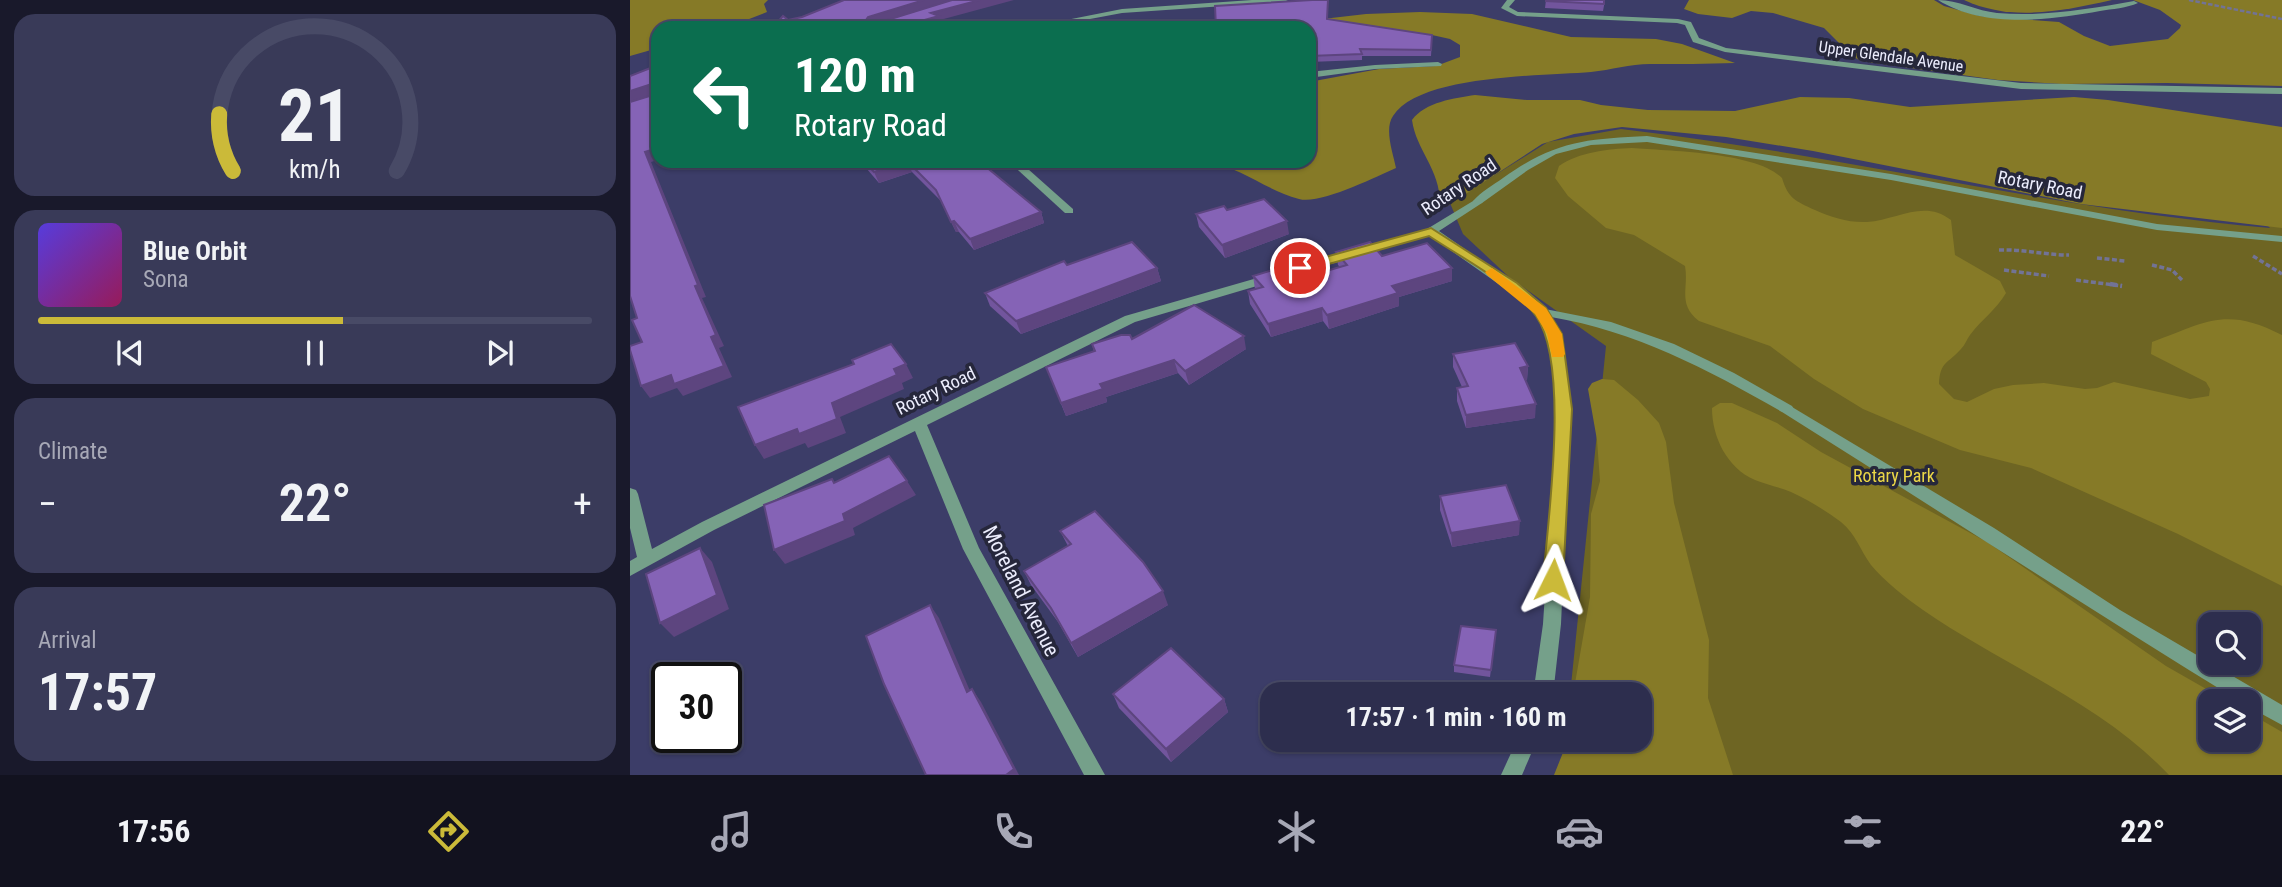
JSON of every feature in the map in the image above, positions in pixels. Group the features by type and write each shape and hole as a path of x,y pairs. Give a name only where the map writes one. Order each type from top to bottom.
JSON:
{"street":[{"path":"1068,21 1122,11 1284,0"},
{"name":"Upper Glendale Avenue","path":"1511,0 1505,5 1509,12 1678,21 1688,24 1696,40 1725,50 2021,86 2282,91"},
{"path":"1942,0 1979,12 2040,17 2134,3"},
{"path":"1316,74 1375,67 1438,64"},
{"name":"Rotary Road","path":"630,569 1114,326 1144,313 1431,232 1524,168 1553,152 1591,142 1647,139 1878,175 2157,227 2282,239"},
{"path":"1021,168 1069,211"},
{"path":"1431,232 1512,286 1541,312 1555,334 1564,409 1552,624 1545,682"},
{"path":"1541,312 1580,317 1645,338 1707,365 1787,409 1988,533 2114,615 2282,716"},
{"name":"Moreland Avenue","path":"919,423 971,549 1095,775"},
{"path":"630,494 646,559"},
{"path":"1511,775 1522,752"}],"path":[{"path":"2189,0 2282,19"},
{"path":"1999,250 2020,249 2048,256 2068,254"},
{"path":"2097,258 2125,261"},
{"path":"2264,264 2282,274"},
{"path":"2152,265 2172,270 2182,280"},
{"path":"2004,271 2049,276"},
{"path":"2076,280 2122,286"}],"green space":[{"name":"Rotary Park","path":"1621,129 1783,152 2107,208 2270,228 2180,135 2282,140 2282,775 1562,775 1565,752 1652,752 1652,682 1571,682 1606,346 1509,277 1463,234 1450,203 1548,142"}],"shaded area":[{"path":"630,0 768,0 764,4 767,12 744,21 651,21 651,50 630,56"},
{"path":"1689,0 1934,0 1944,6 1980,16 2059,22 2110,46 2168,39 2180,28 2181,25 2160,10 2133,0 2282,0 2282,86 2062,84 1998,80 1861,61 1852,56 1824,28 1773,13 1751,11 1732,18 1698,14 1684,9"},
{"path":"1964,0 2112,0 2056,11 2019,13 1982,7"},
{"path":"1366,14 1472,14 1571,37 1656,39 1682,44 1735,63 1643,64 1591,72 1485,80 1429,92 1407,102 1390,121 1390,141 1396,168 1320,198 1308,200 1287,195 1230,168 1316,168 1316,81 1379,69 1436,66 1460,57 1460,45 1450,39 1432,35 1316,40 1316,21 1305,21"},
{"path":"1475,95 1527,100 1580,100 1648,110 1735,111 1800,97 1849,98 1910,107 2074,97 2282,127 2282,228 2081,204 1813,151 1726,137 1622,127 1574,134 1542,144 1446,207 1440,203 1436,180 1414,131 1412,120 1432,105"},
{"path":"1632,148 1711,154 1753,163 1770,169 1782,178 1790,195 1797,201 1840,219 1867,222 1910,212 1931,211 1951,220 1955,255 2000,281 2006,293 1943,367 1939,384 1954,399 1967,402 1994,389 2013,385 2044,383 2085,389 2114,382 2190,399 2209,396 2210,389 2206,382 2151,354 2152,342 2202,323 2230,319 2263,326 2282,335 2282,586 2178,534 2031,468 1960,450 1863,409 1814,379 1770,346 1699,321 1692,315 1686,302 1685,266 1634,235 1606,228 1568,196 1555,178 1559,166 1575,157 1604,150"},
{"path":"1602,379 1614,380 1638,400 1659,423 1666,442 1674,503 1709,640 1708,698 1733,775 1554,775 1563,752 1652,752 1652,682 1575,682 1590,597 1591,514 1600,481 1597,440 1588,389 1592,383"},
{"path":"1720,403 1732,403 1777,423 1821,452 1987,542 2166,666 2206,689 2198,689 2198,752 2261,752 2261,720 2282,732 2282,775 2169,775 2142,750 2083,706 1954,630 1910,600 1876,571 1841,522 1797,495 1755,480 1736,468 1718,440 1712,408"}],"building":[{"path":"844,0 924,0 868,17 866,20 874,21 779,21 783,16 788,20"},
{"path":"952,0 980,0 931,13 939,16 921,21 884,21"},
{"path":"1328,0 1327,19 1432,35 1431,50 1360,49 1362,54 1316,56 1316,21 1216,21 1215,6"},
{"path":"1604,0 1604,4 1546,1"},
{"path":"651,68 651,84 630,91 630,76"},
{"path":"651,96 651,150 645,152 698,285 695,286 716,335 711,337 724,366 674,384 671,375 641,386 630,350 630,346 642,342 632,320 637,318 630,296 630,102"},
{"path":"870,168 886,168 874,172"},
{"path":"914,168 988,168 1041,212 970,239 954,221 951,222 936,190"},
{"path":"1264,199 1287,221 1222,245 1196,214 1224,206 1227,210"},
{"path":"1132,242 1157,268 1016,321 985,293 1064,261 1067,265"},
{"path":"1370,242 1382,256 1427,243 1452,268 1392,286 1398,293 1327,315 1322,308 1268,324 1248,291 1263,287 1253,276 1283,267 1295,280 1347,265 1336,252"},
{"path":"1194,305 1244,336 1185,371 1174,360 1100,384 1103,389 1061,403 1046,367 1095,351 1092,344 1121,335 1130,335 1132,339"},
{"path":"1515,343 1528,366 1520,368 1536,404 1466,415 1457,388 1468,386 1453,354"},
{"path":"891,344 906,364 894,369 897,375 832,403 837,419 799,434 797,429 755,445 738,407 854,364 852,360"},
{"path":"889,456 907,481 843,514 845,521 774,550 764,505 832,479 834,483"},
{"path":"1506,485 1520,521 1451,533 1440,496"},
{"path":"1095,511 1143,562 1163,591 1071,643 1051,608 1024,571 1071,544 1060,531"},
{"path":"700,548 717,595 660,623 646,574"},
{"path":"930,605 967,692 972,689 1014,769 1006,775 926,775 884,684 866,636"},
{"path":"1461,626 1496,630 1491,670 1454,665"},
{"path":"1171,648 1224,699 1166,749 1113,694"}],"slow traffic":[{"path":"1492,272 1528,299 1549,322 1555,334 1557,354"}],"route":[{"path":"1300,268 1431,232 1512,286 1541,312 1555,334 1564,409 1553,580"}]}
